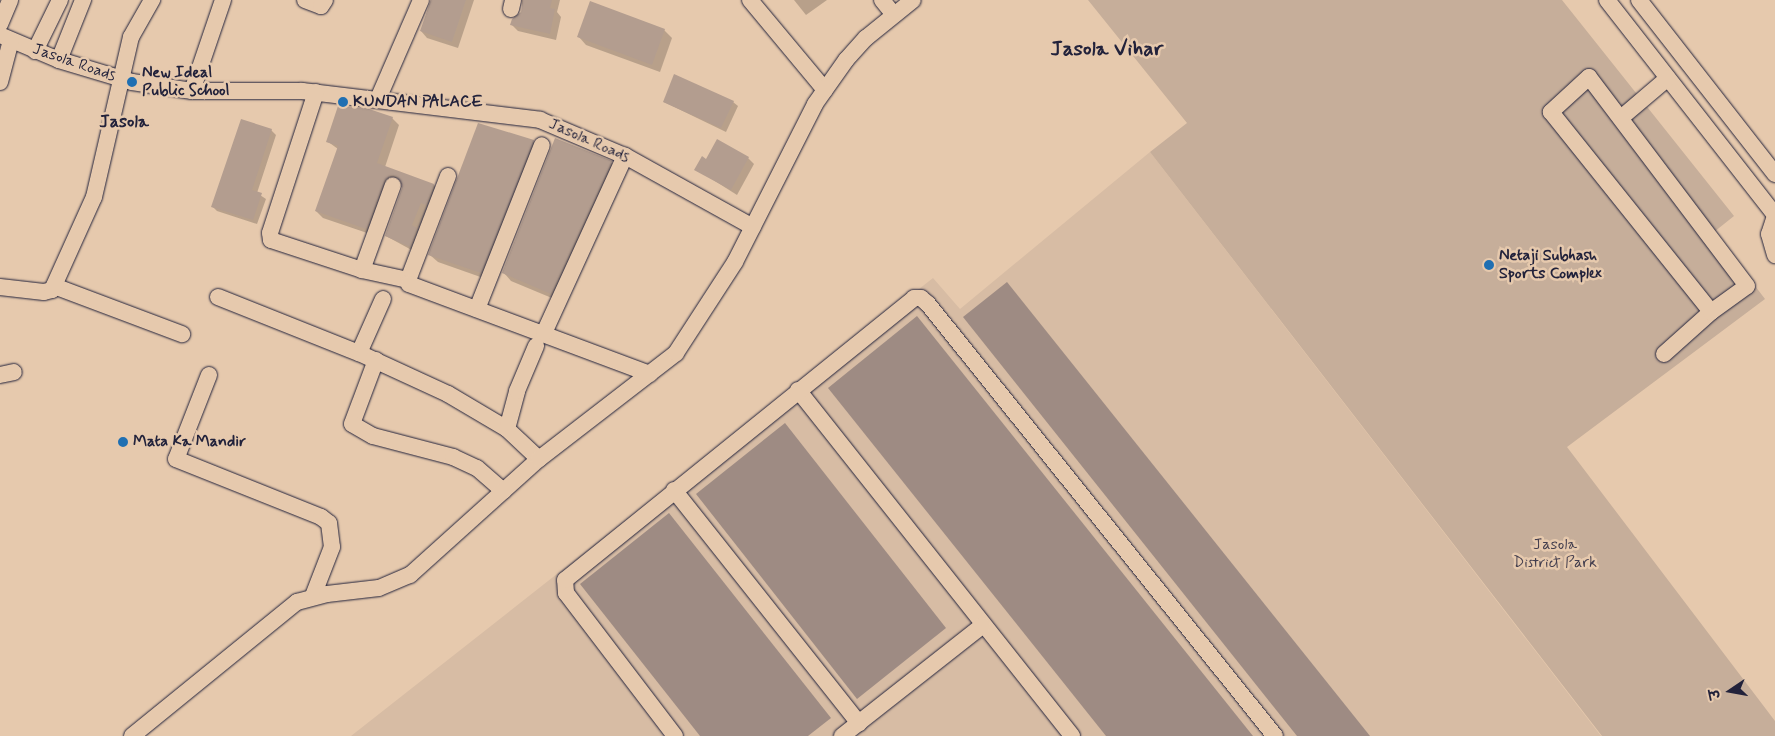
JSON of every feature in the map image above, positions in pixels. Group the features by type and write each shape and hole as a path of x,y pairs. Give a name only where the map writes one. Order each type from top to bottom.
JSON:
{"street":[{"path":"0,24 10,0"},
{"path":"35,50 60,0"},
{"path":"60,60 84,0"},
{"path":"0,287 49,292 54,286 94,197 133,30 152,0"},
{"path":"192,91 223,0"},
{"path":"305,0 319,6 325,0"},
{"path":"378,99 421,0"},
{"path":"750,0 825,90"},
{"path":"882,0 894,15"},
{"path":"132,736 277,616 313,596 379,588 410,575 539,459 676,353 735,262 825,90 853,53 913,0"},
{"path":"1607,0 1775,216 1769,234 1775,255"},
{"path":"1639,0 1775,174"},
{"path":"0,82 6,37"},
{"name":"Jasola Roads","path":"6,37 60,60 122,79 192,91 316,92 540,120 626,156 753,227"},
{"path":"1664,354 1711,312 1746,286 1622,117 1589,78 1551,112 1711,312"},
{"path":"1622,117 1668,78"},
{"path":"316,92 270,236 274,242 362,270 408,280 413,288 477,309 540,339 650,374"},
{"path":"477,309 542,145"},
{"path":"507,429 517,391 626,156"},
{"path":"408,280 448,176"},
{"path":"362,270 393,185"},
{"path":"54,286 182,334"},
{"path":"218,297 376,360 448,394 507,429 539,459"},
{"path":"675,736 564,587 569,574 908,301 921,298 1275,736"},
{"path":"359,353 383,299"},
{"path":"376,360 352,424 373,436 453,457 477,468 503,491"},
{"path":"209,375 176,459 321,517 329,524 332,546 313,596"},
{"path":"798,390 1072,736"},
{"path":"674,490 859,722"},
{"path":"842,736 983,625"}],"shaded area":[{"path":"1150,152 1601,736 351,736 933,278 960,309"},
{"path":"1007,282 1370,736 1297,736 963,317"},
{"path":"917,316 1253,736 1106,736 828,388"},
{"path":"785,423 946,628 857,699 696,494"},
{"path":"669,513 831,718 808,736 700,736 580,584"}],"green space":[{"name":"Netaji Subhash Sports Complex","path":"1088,0 1562,0 1734,216 1714,232 1765,299 1567,447 1775,721 1775,736 1602,736 1150,152 1187,123"}],"building":[{"path":"431,0 466,0 452,42 420,31"},
{"path":"523,0 552,0 550,8 555,9 550,34 510,25 512,19 521,12"},
{"path":"590,1 665,29 652,65 577,37"},
{"path":"674,74 734,101 721,128 663,102"},
{"path":"338,106 369,109 393,117 377,163 434,184 426,205 421,203 412,225 417,228 410,247 385,236 402,188 397,176 391,175 384,181 366,229 315,211 338,146 326,142"},
{"path":"241,119 272,129 252,190 262,193 253,220 211,207"},
{"path":"478,123 534,140 481,273 428,255"},
{"path":"555,138 612,161 551,294 502,273"},
{"path":"717,139 749,157 731,190 694,170 702,156 706,159"}],"place":[{"name":"New Ideal Public School","path":"132,82"},
{"name":"KUNDAN PALACE","path":"343,102"},
{"name":"Netaji Subhash Sports Complex","path":"1489,265"},
{"name":"Mata Ka Mandir","path":"123,442"}],"district":[{"name":"Jasola Vihar","path":"1107,49"},
{"name":"Jasola","path":"124,122"}],"park label":[{"name":"Jasola District Park","path":"1555,554"}]}
